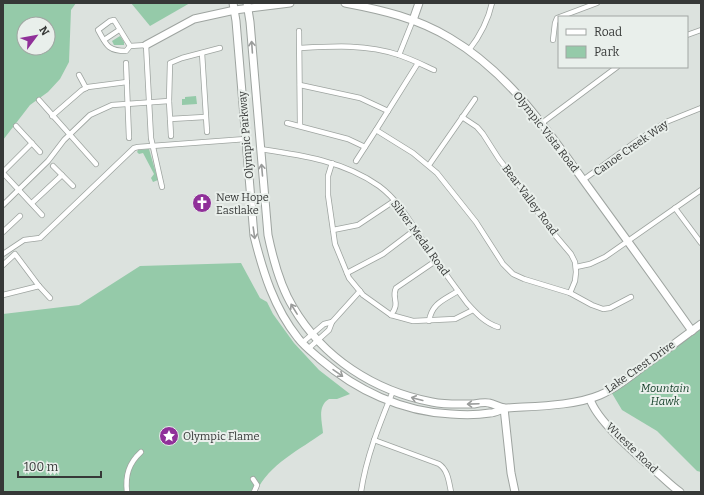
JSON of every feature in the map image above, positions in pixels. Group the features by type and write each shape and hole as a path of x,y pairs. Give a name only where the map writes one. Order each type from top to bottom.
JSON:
{"main road":[{"path":"146,45 194,19 234,7 290,3"},
{"name":"Olympic Vista Road","path":"345,3 382,10 413,20 450,38 469,50 509,84 542,123 692,331"},
{"path":"413,20 419,3"},
{"name":"Olympic Parkway","path":"247,6 250,22 268,235 272,255 289,301 314,337"},
{"name":"Olympic Parkway","path":"234,7 254,236 265,278 279,308 298,338 305,346"},
{"name":"Lake Crest Drive","path":"305,346 348,380 389,401 417,410 435,413 492,413 504,408 579,402 590,399 610,390 701,324"},
{"name":"Lake Crest Drive","path":"314,337 344,365 369,380 393,391 419,400 436,403 490,403 504,408"},
{"name":"Wueste Road","path":"590,399 593,407 602,419 633,451 680,492"},
{"path":"504,408 510,465 515,492"}],"street":[{"path":"469,50 486,23 492,3"},
{"path":"562,16 597,3"},
{"path":"553,40 555,23 558,18"},
{"path":"130,46 114,20 99,28 98,30 109,47 118,51 126,51 130,46 146,45 151,138 162,187"},
{"path":"399,55 413,20"},
{"path":"104,40 120,30"},
{"path":"688,35 701,30"},
{"path":"299,31 300,126"},
{"path":"300,48 352,46 376,49 399,55 434,70"},
{"path":"171,136 169,101 170,63 220,48"},
{"path":"202,53 207,132"},
{"path":"126,63 129,138"},
{"path":"356,161 418,63"},
{"path":"542,123 616,68"},
{"path":"79,75 86,88"},
{"path":"52,116 86,88 127,82"},
{"path":"300,85 360,98 388,111"},
{"path":"429,165 475,99"},
{"path":"39,100 96,164"},
{"path":"3,205 17,188 48,161 69,135 90,115 112,105 169,101"},
{"name":"Canoe Creek Way","path":"584,180 666,122 701,108"},
{"path":"170,120 205,117"},
{"name":"Bear Valley Road","path":"462,117 477,127 483,134 499,159 549,228 569,250 576,267"},
{"path":"287,123 348,139 365,147"},
{"path":"16,126 40,152"},
{"path":"376,130 413,153 437,173 476,222 503,264 508,269 524,279 570,293 603,309 610,308 631,297"},
{"path":"8,260 3,254 24,240 40,238 134,148 246,139"},
{"path":"32,143 3,172 42,215"},
{"name":"Silver Medal Road","path":"260,149 315,158 332,163 365,177 380,187 400,206 458,291 473,310 492,325 498,327"},
{"path":"332,163 328,176 328,195 335,244 347,273 362,295 391,315 414,321 454,319 473,310"},
{"path":"53,166 73,186"},
{"path":"32,203 62,175"},
{"path":"570,293 575,281 576,267 597,262 628,242 701,190"},
{"path":"333,230 358,225 394,201"},
{"path":"675,208 701,242"},
{"path":"3,232 20,216"},
{"path":"347,273 383,254 416,229"},
{"path":"3,265 15,254 50,298"},
{"path":"391,315 396,307 394,292 396,288 437,260"},
{"path":"3,295 39,286"},
{"path":"305,346 314,337 329,330 332,322 360,291"},
{"path":"428,320 430,312 435,306 458,291"},
{"path":"305,346 324,324 332,322"},
{"path":"361,492 365,471 374,440 393,391"},
{"path":"374,440 439,464 446,472 451,492"},
{"path":"127,492 126,484 128,470 132,461 141,452"},
{"path":"254,479 257,485 254,492"}],"green space":[{"path":"3,3 76,3 71,10 69,62 60,79 48,92 30,105 3,140"},
{"path":"131,3 190,3 150,26"},
{"path":"120,36 124,42 124,45 114,45 112,41"},
{"path":"196,96 197,104 182,105 182,99 185,99 185,97"},
{"path":"149,149 158,180 153,182 151,178 154,174 143,153 139,154 137,152 138,150"},
{"path":"241,263 260,298 267,302 273,314 294,343 319,370 350,394 337,399 329,399 325,402 321,414 323,433 286,458 269,474 257,491 253,489 250,492 3,492 3,314 79,305 140,266"},
{"name":"Mountain Hawk","path":"701,324 701,472 697,471 657,431 622,410 610,390"}],"place":[{"name":"New Hope Eastlake","path":"202,203"},
{"name":"Olympic Flame","path":"169,436"}]}
